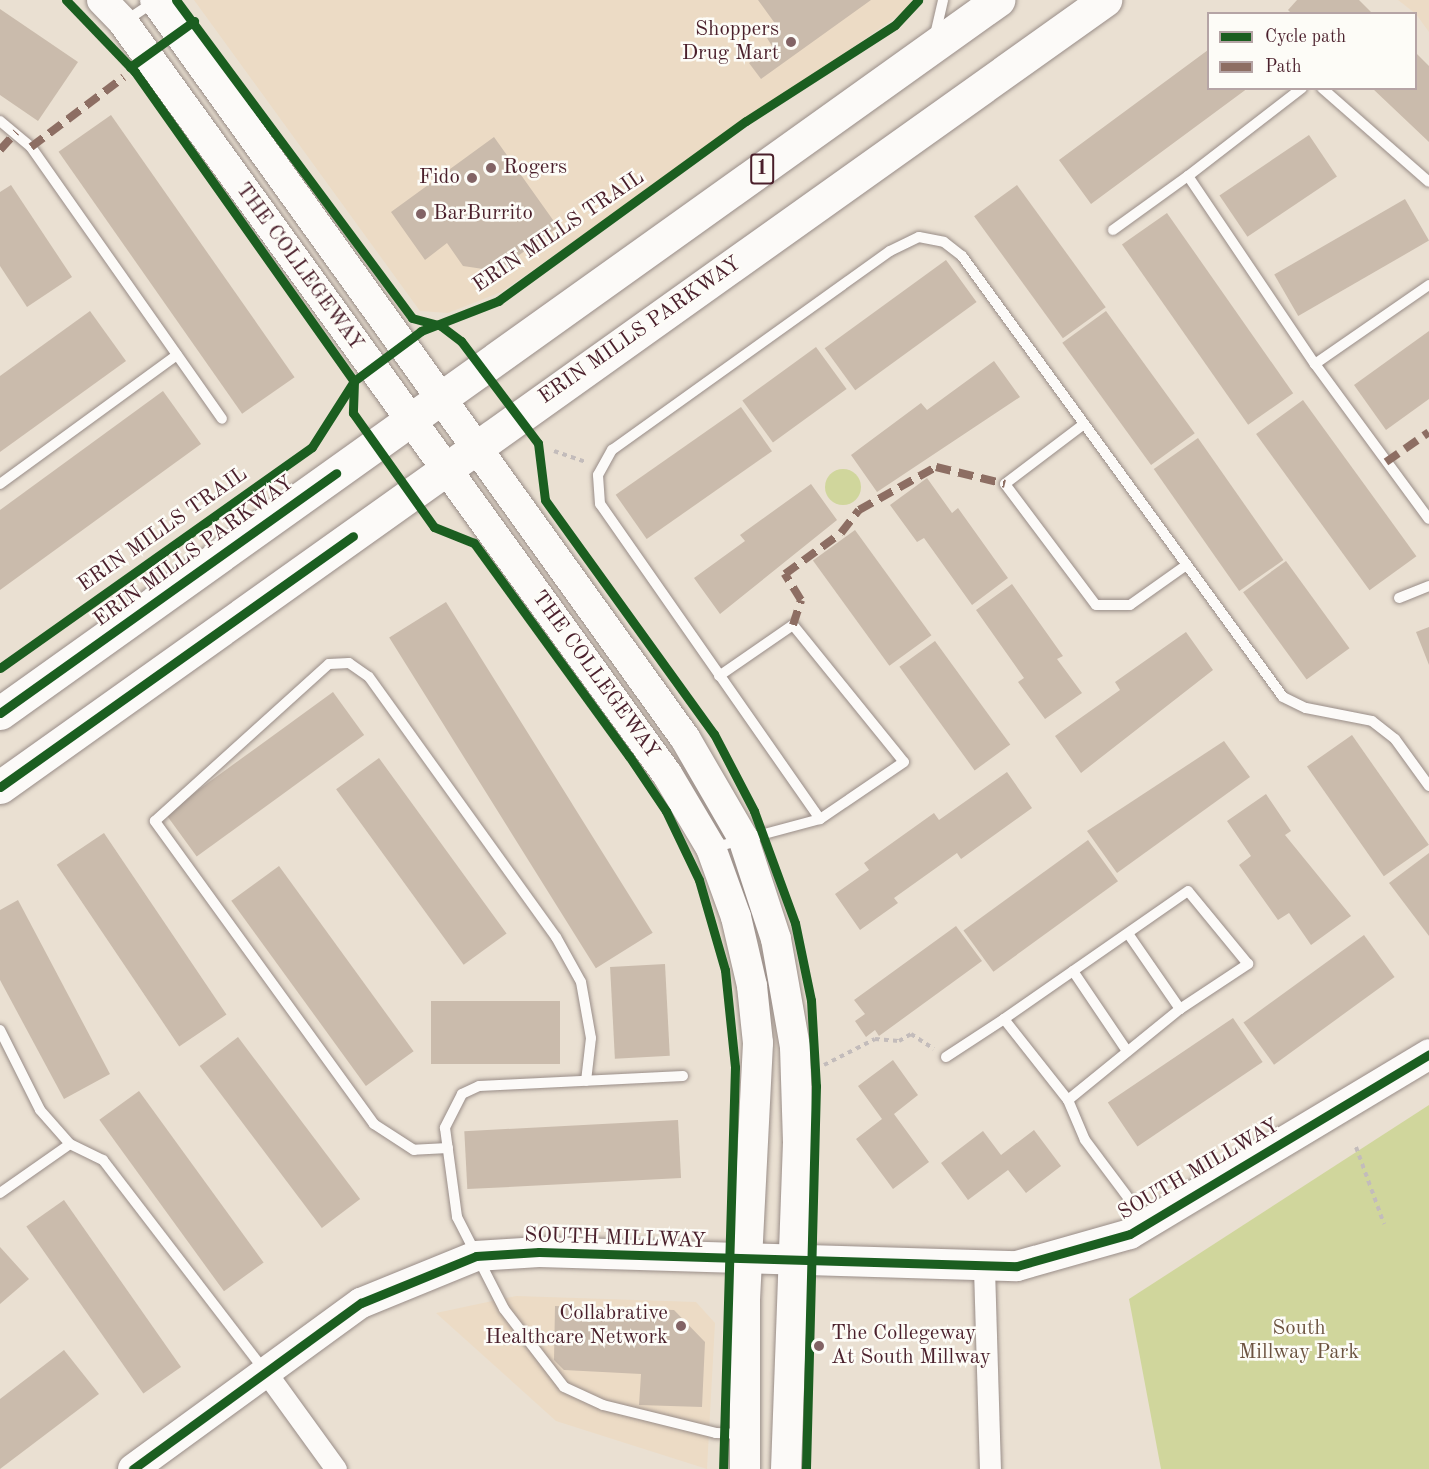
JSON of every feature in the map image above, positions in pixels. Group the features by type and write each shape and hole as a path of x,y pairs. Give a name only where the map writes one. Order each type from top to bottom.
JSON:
{"main road":[{"name":"ERIN MILLS PARKWAY","path":"0,713 998,0"},
{"name":"ERIN MILLS PARKWAY","path":"0,787 1105,0"}],"street":[{"name":"THE COLLEGEWAY","path":"102,0 123,22 667,774 711,848 739,929 758,1043 748,1261 743,1434 745,1469"},
{"name":"THE COLLEGEWAY","path":"156,0 685,738 742,838 789,994 798,1142 786,1469"},
{"name":"SOUTH MILLWAY","path":"133,1469 361,1303 476,1256 539,1252 794,1263 984,1268 1059,1257 1147,1224 1429,1054"},
{"path":"984,1268 990,1469"},
{"path":"265,1371 336,1469"}],"lane":[{"path":"123,22 156,0"},
{"path":"933,46 943,0"},
{"path":"1113,230 1188,176 1299,90"},
{"path":"1324,90 1429,182"},
{"path":"0,121 31,147 222,419"},
{"path":"1188,176 1315,364 1429,519"},
{"path":"820,819 600,504 601,468 612,450 890,251 919,237 944,242 962,256 1185,566 1283,697 1306,708 1372,721 1395,739 1429,786"},
{"path":"1315,364 1429,285"},
{"path":"0,484 177,355"},
{"path":"1084,424 1005,484 1096,605 1130,605 1185,566"},
{"path":"1399,598 1429,586"},
{"path":"711,848 820,819 904,762 793,625 719,676"},
{"path":"448,1148 414,1150 374,1124 155,821 329,664 349,663 369,677 556,937 581,982 591,1038 585,1081"},
{"path":"946,1057 1129,935 1188,891 1248,964 1180,1009 1068,1100"},
{"path":"1129,935 1180,1009"},
{"path":"1073,971 1127,1051"},
{"path":"1004,1018 1068,1100 1085,1140 1147,1224"},
{"path":"0,1030 40,1110 70,1144 103,1160 125,1185 265,1371"},
{"path":"683,1076 479,1086 462,1094 445,1128 457,1217 504,1309 564,1388 603,1405 716,1433 743,1434"},
{"path":"0,1192 70,1144"}],"path":[{"path":"555,451 601,468"},
{"path":"825,1065 875,1039 899,1041 910,1034 946,1057"},
{"path":"814,1054 815,1075"},
{"path":"1356,1147 1384,1224"}],"shaded area":[{"path":"194,0 912,0 905,11 501,292 448,313 420,311"},
{"path":"1398,0 1429,0 1429,32 1417,12 1413,12"},
{"path":"516,1296 696,1302 715,1323 707,1469 556,1421 436,1313"}],"green space":[{"path":"843,469 855,475 861,487 855,499 843,505 831,499 825,487 831,475"},
{"name":"South Millway Park","path":"1429,1105 1429,1469 1161,1469 1129,1299"}],"building":[{"name":"Shoppers Drug Mart","path":"758,0 871,0 761,79 749,63 772,46 767,38 779,29"},
{"path":"1297,0 1359,0 1371,12 1290,12 1288,10"},
{"path":"0,9 78,62 38,121 0,95"},
{"path":"1207,51 1207,90 1245,90 1091,204 1059,160"},
{"path":"1417,54 1429,66 1429,142 1374,90 1417,90"},
{"path":"111,115 295,377 242,414 59,152"},
{"path":"1309,135 1337,176 1247,237 1219,195"},
{"path":"494,137 558,227 497,271 463,266 447,243 425,260 391,212"},
{"path":"11,185 72,277 27,307 0,266 0,192"},
{"path":"1017,185 1106,307 1063,338 974,216"},
{"path":"1405,199 1429,241 1298,316 1274,274"},
{"path":"1167,213 1293,393 1248,425 1122,245"},
{"path":"946,260 977,302 855,390 825,348"},
{"path":"90,311 126,361 0,452 0,376"},
{"path":"1106,311 1195,433 1151,465 1062,343"},
{"path":"1429,331 1429,399 1386,430 1354,385"},
{"path":"816,347 847,389 773,443 742,400"},
{"path":"994,361 1020,397 877,492 851,455 921,403 927,410"},
{"path":"163,391 201,444 0,590 0,510"},
{"path":"1303,400 1416,556 1370,590 1256,434"},
{"path":"741,407 772,451 647,539 616,495"},
{"path":"1198,438 1283,560 1239,591 1154,469"},
{"path":"927,478 952,513 958,508 1008,578 972,605 924,538 917,542 890,505"},
{"path":"811,484 837,520 720,614 694,578 745,541 740,535"},
{"path":"855,530 931,635 889,666 813,561"},
{"path":"1286,561 1349,648 1307,680 1243,592"},
{"path":"1012,584 1063,656 1057,659 1082,693 1045,719 1018,682 1024,678 976,610"},
{"path":"446,602 653,933 596,968 389,638"},
{"path":"1429,627 1429,665 1416,632"},
{"path":"1186,632 1213,670 1081,773 1055,736 1120,690 1115,682"},
{"path":"935,641 1010,745 975,770 899,667"},
{"path":"333,692 364,735 197,857 166,814"},
{"path":"1352,735 1429,845 1384,876 1307,767"},
{"path":"1224,741 1250,777 1117,873 1087,831"},
{"path":"379,758 507,934 464,965 336,789"},
{"path":"1007,772 1032,808 961,859 957,853 894,898 898,903 860,930 835,894 869,870 864,863 934,813 939,820"},
{"path":"1266,794 1291,831 1285,835 1351,916 1311,945 1289,913 1278,920 1239,865 1251,856 1227,821"},
{"path":"104,833 226,1015 179,1046 57,865"},
{"path":"1088,840 1118,881 993,972 963,931"},
{"path":"1429,853 1429,936 1389,883"},
{"path":"279,866 414,1051 366,1086 231,901"},
{"path":"18,900 110,1074 64,1099 0,980 0,910"},
{"path":"956,926 982,961 879,1036 875,1030 866,1037 855,1021 865,1014 854,1000"},
{"path":"1364,935 1395,977 1274,1065 1243,1023"},
{"path":"665,964 670,1056 615,1059 610,967"},
{"path":"431,1001 560,1001 560,1064 431,1064"},
{"path":"1233,1018 1263,1062 1137,1146 1108,1102"},
{"path":"238,1037 360,1199 322,1228 200,1066"},
{"path":"893,1060 918,1095 894,1114 929,1162 893,1189 856,1139 882,1119 858,1086"},
{"path":"139,1091 264,1263 224,1291 99,1120"},
{"path":"678,1120 681,1178 467,1189 464,1131"},
{"path":"1034,1130 1061,1166 1026,1193 1008,1170 968,1200 941,1163 983,1131 1001,1155"},
{"path":"64,1200 181,1367 143,1393 26,1226"},
{"path":"0,1247 29,1279 0,1304"},
{"path":"555,1306 674,1310 705,1342 702,1407 639,1405 641,1374 564,1370 554,1360"},
{"path":"64,1350 99,1394 0,1469 0,1399"}],"marked path":[{"path":"31,147 124,77"},
{"path":"0,150 16,132"},
{"path":"1386,462 1429,432"},
{"path":"793,625 801,600 785,574 841,533 859,510 936,467 1005,484"}],"cycle path":[{"path":"66,0 135,72 354,381 353,413 434,527 474,543 629,756 666,811 699,880 725,970 735,1067 723,1469"},
{"path":"176,0 412,318 441,326 461,341 538,443 545,500 714,734 754,811 795,923 811,1000 816,1086 806,1469"},
{"name":"ERIN MILLS TRAIL","path":"0,668 312,447 354,381 421,331 498,301 746,121 895,25 918,0"},
{"path":"130,67 194,21"},
{"path":"0,713 336,473"},
{"path":"0,787 353,536"},
{"path":"133,1469 361,1303 476,1256 539,1252 1017,1266 1130,1234 1429,1054"}],"place":[{"name":"Shoppers Drug Mart","path":"791,42"},
{"name":"Rogers","path":"491,168"},
{"name":"Fido","path":"472,178"},
{"name":"BarBurrito","path":"421,214"},
{"name":"Collabrative Healthcare Network","path":"681,1326"},
{"name":"The Collegeway At South Millway","path":"819,1346"}]}
